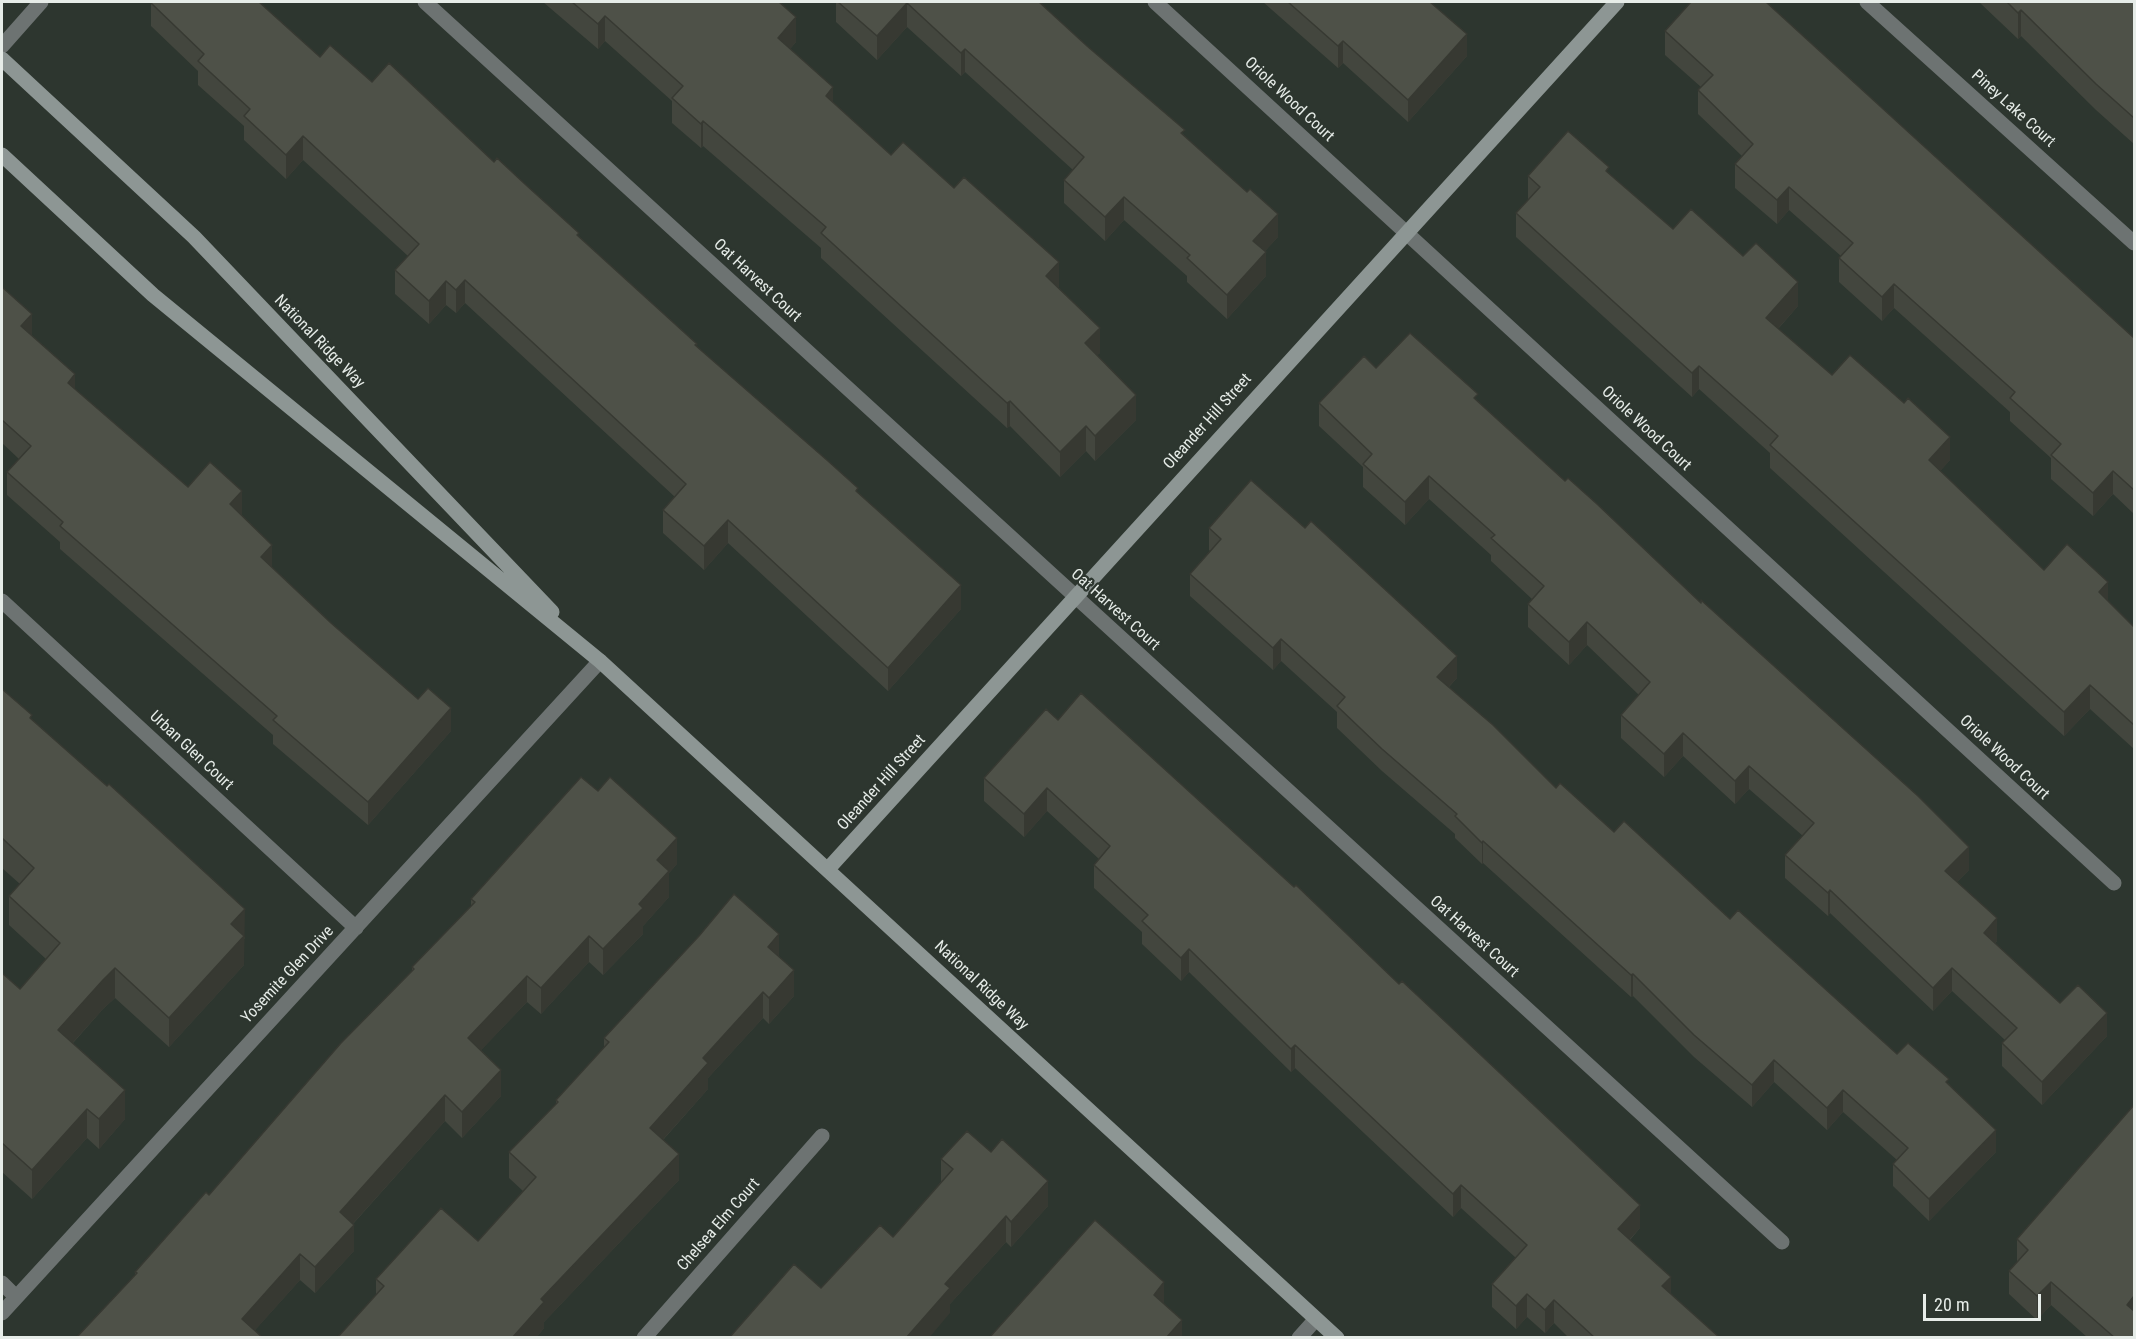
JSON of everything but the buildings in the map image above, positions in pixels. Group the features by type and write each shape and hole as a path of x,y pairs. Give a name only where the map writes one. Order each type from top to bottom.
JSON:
{"street":[{"path":"2,46 41,2"},
{"name":"Oat Harvest Court","path":"425,2 1782,1242"},
{"name":"Oriole Wood Court","path":"1155,2 2114,883"},
{"name":"Oleander Hill Street","path":"828,869 1617,2"},
{"name":"Piney Lake Court","path":"1867,2 2134,243"},
{"name":"National Ridge Way","path":"2,59 194,237 600,661"},
{"name":"National Ridge Way","path":"2,155 153,295 600,661 1337,1338"},
{"name":"Urban Glen Court","path":"2,601 356,928"},
{"name":"Yosemite Glen Drive","path":"2,1313 600,661"},
{"name":"Chelsea Elm Court","path":"644,1338 822,1136"},
{"path":"2,1283 16,1297"},
{"path":"1299,1338 1316,1319"}]}
